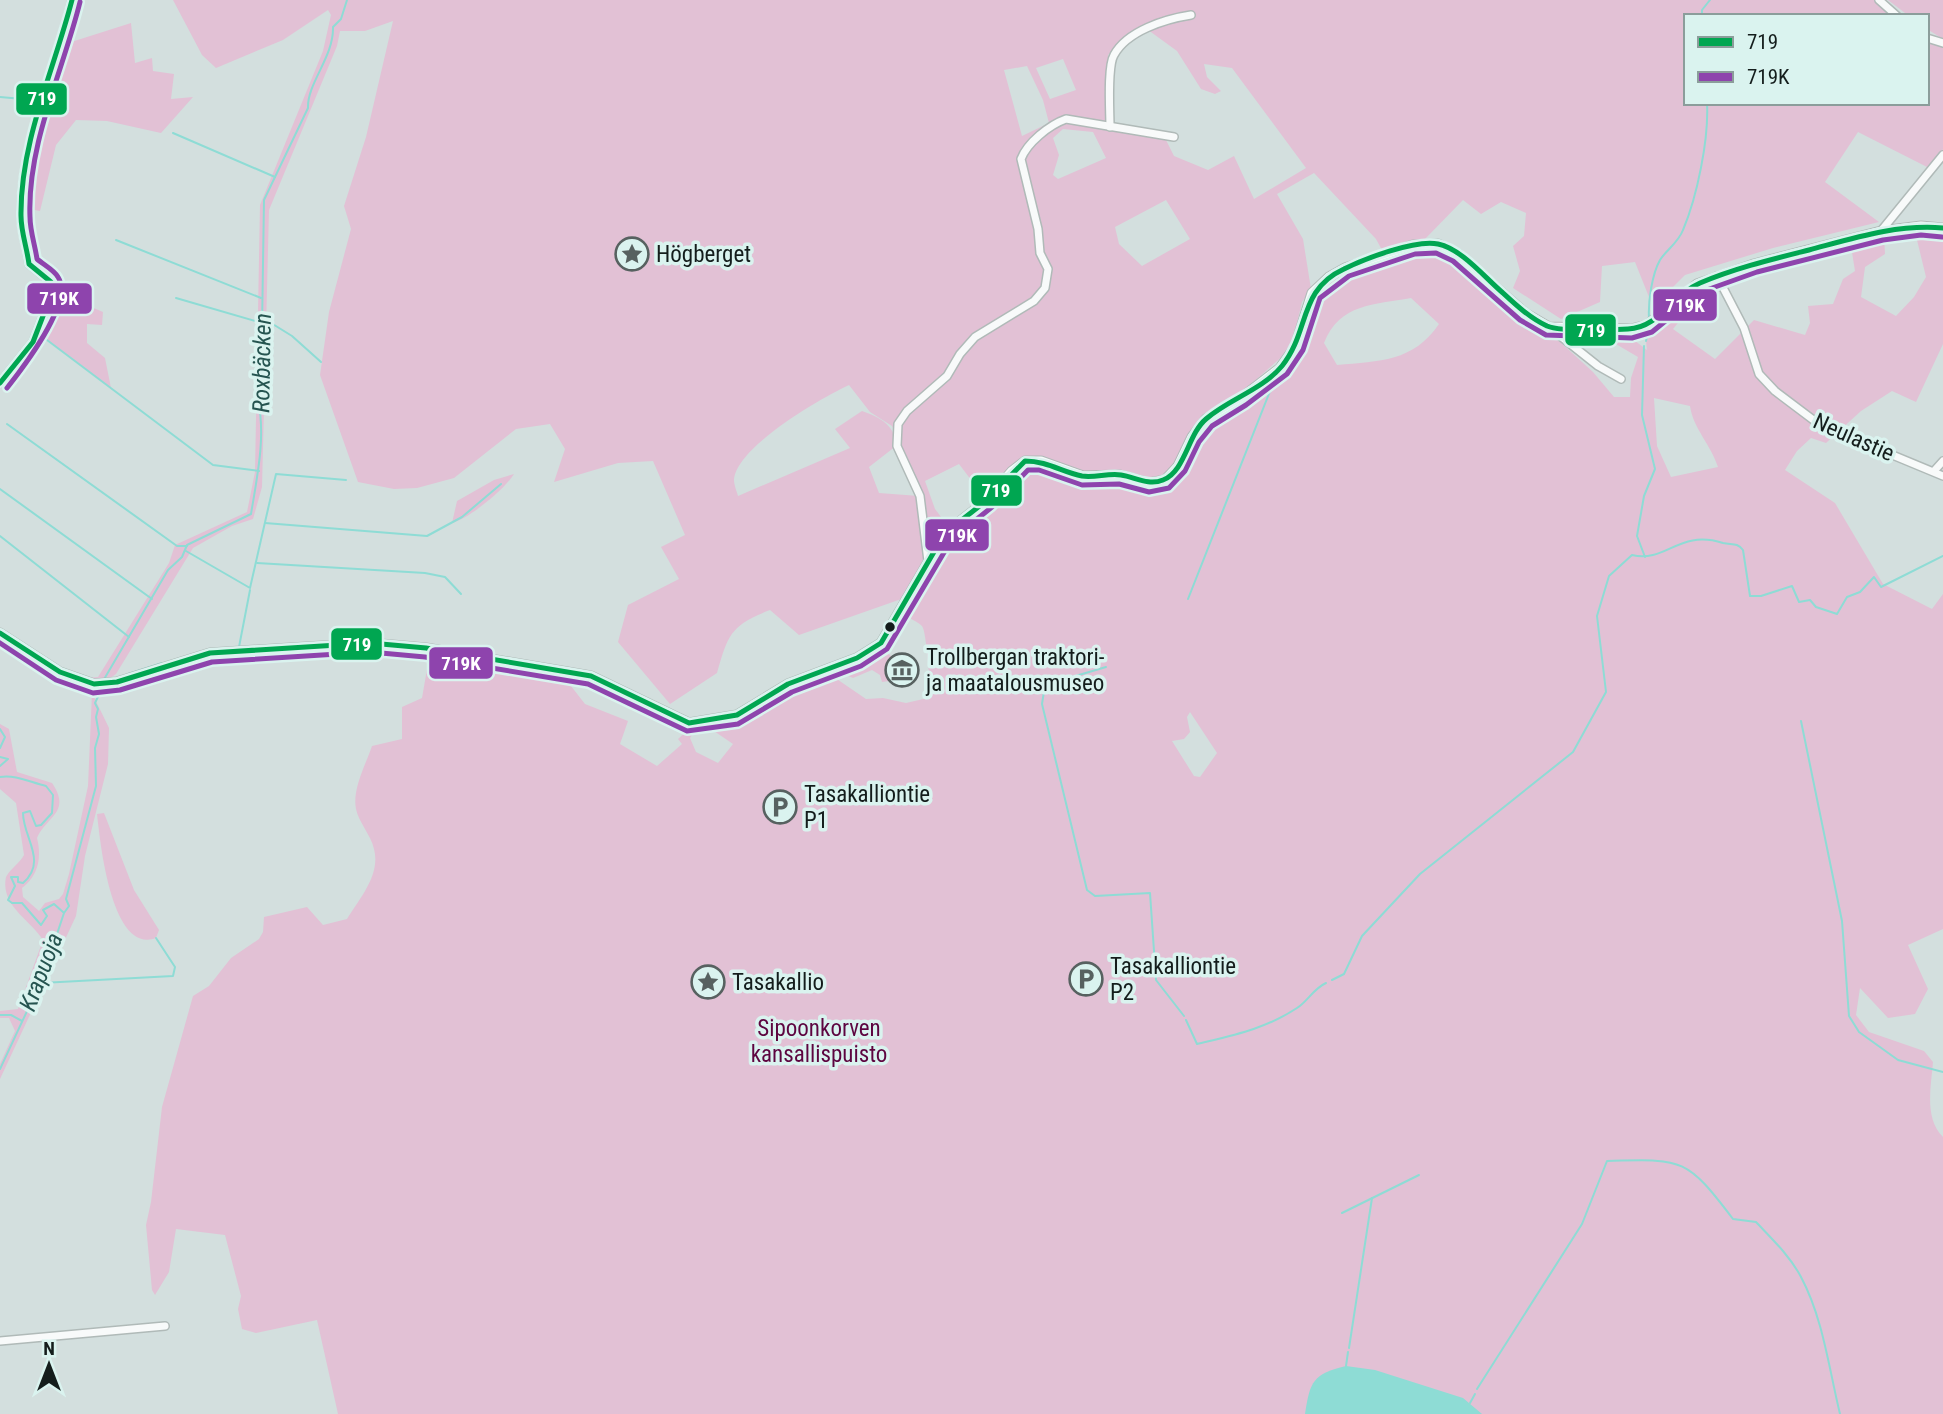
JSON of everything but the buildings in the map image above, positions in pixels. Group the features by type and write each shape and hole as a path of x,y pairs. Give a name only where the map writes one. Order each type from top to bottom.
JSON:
{"street":[{"path":"0,383 33,342 53,290 51,282 29,264 21,219 22,195 31,142 72,0"},
{"path":"1879,0 1895,14"},
{"path":"1110,127 1112,57 1127,39 1149,27 1191,15"},
{"path":"928,562 920,496 897,446 901,417 947,376 960,354 975,337 1034,301 1045,288 1048,270 1040,253 1036,219 1021,159 1024,152 1052,125 1066,119 1174,137"},
{"path":"1881,231 1943,155"},
{"path":"1549,327 1631,330 1647,326 1697,284 1717,276 1777,257 1881,231 1920,226 1943,228"},
{"path":"0,633 60,672 94,684 117,682 192,658 231,650 363,643 426,648 591,676 630,692 678,719 698,723 749,711 788,684 857,658 881,643 945,533 986,501 1012,471 1025,461 1041,461 1083,476 1120,475 1149,483 1165,481 1178,466 1192,437 1206,419 1241,398 1280,368 1295,346 1312,293 1329,277 1345,268 1413,245 1437,244 1458,254 1525,313 1549,327 1598,366 1621,379"},
{"name":"Neulastie","path":"1717,276 1744,328 1759,374 1775,391 1820,425 1943,476"},
{"path":"1934,471 1943,461"},
{"path":"0,1341 165,1326"}],"green space":[{"path":"173,0 1876,0 1891,14 1684,14 1684,105 1929,105 1929,40 1943,46 1943,149 1931,169 1858,132 1825,182 1879,222 1773,248 1685,275 1653,307 1635,262 1602,266 1600,302 1561,319 1513,288 1520,271 1513,246 1524,236 1526,213 1501,202 1481,214 1463,200 1425,239 1382,250 1376,239 1314,173 1277,194 1303,239 1311,289 1302,302 1294,336 1286,353 1239,395 1204,416 1189,435 1175,464 1163,477 1150,478 1120,471 1084,472 1042,457 1024,457 1009,467 984,497 959,464 925,481 935,509 948,526 928,553 920,496 892,426 881,419 893,433 896,446 869,467 879,493 919,496 926,557 907,597 799,635 770,610 757,615 733,632 724,649 717,673 670,704 618,642 628,605 679,579 661,547 685,535 653,461 618,463 554,482 565,449 550,424 516,429 454,478 417,488 394,489 358,482 320,375 329,312 351,229 344,206 366,137 393,21 365,31 340,31 337,46 269,210 262,487 253,519 232,526 193,548 116,674 106,680 87,678 98,677 169,563 175,545 247,512 255,472 260,205 323,51 331,15 328,10 283,40 216,68 202,55","holes":["1144,27 1177,51 1201,89 1215,94 1221,91 1207,77 1204,64 1232,68 1306,168 1254,199 1234,156 1208,170 1174,156 1166,140 1105,129 1108,55 1125,36","1063,59 1076,90 1050,99 1036,68","1027,66 1043,100 1049,123 1022,136 1004,70","1063,129 1093,132 1106,158 1058,179 1053,175 1059,155 1053,138","1166,200 1190,239 1142,266 1119,244 1115,227","849,385 870,412 881,419 862,411 835,429 850,448 738,496 734,480 738,467 764,439 801,412"]},
{"path":"1888,0 1943,0 1943,39 1929,30 1929,14 1906,14"},
{"path":"131,23 135,63 152,58 153,71 174,74 171,99 193,97 161,133 107,121 76,120 56,145 40,211 29,209 32,152 65,44"},
{"name":"Sipoonkorven kansallispuisto","path":"1907,234 1943,234 1943,344 1916,402 1892,391 1861,411 1826,443 1811,438 1797,451 1785,470 1835,503 1883,584 1932,609 1943,594 1943,929 1908,945 1928,989 1915,1014 1888,1018 1860,988 1856,1015 1869,1032 1924,1051 1933,1062 1931,1112 1943,1137 1943,1414 338,1414 317,1320 256,1333 242,1329 238,1309 241,1296 225,1235 176,1229 169,1272 155,1295 152,1290 146,1225 162,1107 193,996 209,986 231,958 259,939 263,932 264,917 307,907 323,925 347,919 368,886 375,859 372,844 356,809 360,777 372,746 402,739 402,707 422,698 430,652 564,677 585,704 628,721 620,744 657,766 682,744 678,739 690,728 695,730 690,738 696,752 718,763 733,744 711,729 711,724 757,708 828,673 866,699 883,698 906,703 932,697 924,630 904,613 949,536 989,504 1014,474 1027,465 1040,465 1083,480 1119,480 1149,487 1167,484 1182,469 1196,439 1209,422 1243,402 1283,371 1293,358 1315,296 1331,280 1346,272 1414,250 1437,248 1456,257 1523,317 1548,331 1593,372 1614,397 1630,397 1631,378 1638,357 1609,340 1630,337 1647,350 1645,333 1699,287 1707,287 1673,329 1715,359 1754,320 1805,335 1810,323 1808,306 1833,304 1843,279 1855,271 1851,246 1884,235 1885,254 1865,267 1861,297 1896,316 1914,297 1926,277 1917,240","holes":["1411,298 1439,324 1429,337 1407,353 1394,357 1337,365 1324,343 1339,320 1360,308","1654,398 1690,406 1695,422 1718,467 1671,477 1657,446","1190,712 1217,753 1200,777 1194,776 1172,741 1184,739 1190,732 1187,717"]},
{"path":"76,281 82,303 103,312 102,325 87,324 87,343 105,358 111,388 47,340 50,314 63,294"},
{"path":"514,474 486,502 452,523 457,501 494,480"},
{"path":"881,647 904,668 905,678 900,671 897,673 903,679 882,682 880,675 872,670 853,678 841,673 841,667"},
{"path":"92,693 109,728 108,764 85,856 76,916 0,1079 0,1064 15,1031 9,1018 0,1018 0,1011 18,1009 43,940 12,904 5,887 6,877 24,855 16,803 0,789 0,724 9,729 17,772 52,783 59,801 55,814 37,838 37,866 32,878 22,888 23,897 39,911 45,903 59,899 69,874 88,786"},
{"path":"104,813 134,890 159,930 156,938 141,939 128,929 118,913 101,847 97,814"}],"water":[{"path":"1346,1366 1375,1370 1463,1398 1482,1414 1305,1414 1311,1386 1315,1381 1326,1372"}],"waterway":[{"name":"Roxbäcken","path":"103,681 168,570 182,557 187,545 251,514 261,443 258,400 261,392 264,200 308,108 312,89 329,49 333,27 341,19 347,0"},
{"path":"1702,14 1710,0"},
{"path":"0,97 34,100"},
{"path":"1649,318 1651,288 1657,266 1681,235 1693,201 1704,150 1707,105"},
{"path":"173,133 275,177"},
{"path":"116,240 261,298"},
{"path":"176,298 262,323"},
{"path":"263,318 292,336 321,362"},
{"path":"1646,341 1649,327"},
{"path":"47,340 213,465 259,471"},
{"path":"1644,346 1642,415 1655,469 1644,496 1637,536 1645,557"},
{"path":"1188,599 1272,386"},
{"path":"7,424 177,546 187,546"},
{"path":"186,551 250,588 276,474 346,480"},
{"path":"265,523 427,536 462,517 501,484"},
{"path":"0,489 152,599"},
{"path":"0,536 129,637"},
{"path":"1332,980 1344,974 1362,936 1420,874 1573,752 1606,692 1597,616 1609,576 1632,555 1655,555 1695,540 1736,545 1743,550 1750,596 1761,596 1792,586 1799,602 1810,600 1816,607 1837,614 1847,597 1860,592 1874,577 1881,587 1943,556"},
{"path":"257,563 425,573 445,577 461,594"},
{"path":"236,647 239,647 250,590"},
{"path":"128,674 162,663"},
{"path":"1106,667 1045,685 1042,704 1087,890 1095,896 1150,893 1156,980 1184,1016"},
{"name":"Roxbäcken","path":"0,1069 42,979 64,913 69,906 66,899 96,786 95,748 99,734 96,717 98,709 95,703 102,688"},
{"path":"1801,721 1842,921 1849,1016 1859,1032 1898,1060 1943,1072"},
{"path":"0,729 5,737 0,748"},
{"path":"0,757 8,759 0,766"},
{"name":"Krapuoja","path":"0,777 17,778 46,786 53,795 52,813 41,825 36,826 30,811 23,813 34,866 23,883 18,882 18,877 11,877 15,886 8,900 22,903 41,925 47,916 43,910 54,904 63,912"},
{"name":"Krapuoja","path":"41,983 173,976 175,967 156,938"},
{"path":"1186,1020 1197,1044 1236,1034 1285,1015 1326,983"},
{"name":"Krapuoja","path":"0,1015 11,1015 22,1021"},
{"path":"1477,1389 1582,1224 1607,1161 1652,1160 1681,1166 1693,1173 1733,1219 1756,1222 1792,1262 1815,1309 1840,1414"},
{"path":"1342,1213 1419,1175"},
{"path":"1349,1348 1372,1198"},
{"path":"1346,1366 1348,1352"},
{"path":"1470,1403 1475,1394"}],"transit line":[{"name":"719","path":"0,383 33,342 53,290 51,282 29,264 21,222 22,188 39,106 72,0"},
{"name":"719K","path":"7,388 44,335 59,302 61,288 58,277 37,259 30,222 31,190 40,135 80,2"},
{"name":"719","path":"0,633 60,672 94,684 117,682 210,653 370,643 426,648 591,676 689,723 737,715 788,684 857,658 881,643 945,533 986,501 1025,461 1082,476 1116,475 1147,482 1157,482 1170,476 1182,461 1195,434 1206,419 1265,382 1282,366 1291,353 1306,312 1319,288 1329,278 1364,260 1417,244 1438,244 1464,258 1518,307 1547,326 1574,330 1628,329 1649,323 1700,283 1740,268 1876,233 1909,228 1943,228"},
{"name":"719K","path":"0,643 56,680 93,693 120,690 212,662 370,652 425,657 588,684 687,731 738,724 792,692 861,666 887,649 952,539 992,507 1028,470 1039,470 1082,485 1119,484 1149,492 1169,488 1185,471 1199,442 1212,426 1246,405 1287,374 1303,350 1320,298 1349,276 1415,254 1436,253 1453,261 1520,320 1546,335 1632,338 1652,332 1701,292 1757,272 1883,240 1921,235 1942,237"}],"place":[{"name":"Högberget","path":"632,254"},
{"name":"Trollbergan traktori- ja maatalousmuseo","path":"902,670"},
{"name":"Tasakalliontie P1","path":"780,807"},
{"name":"Tasakalliontie P2","path":"1086,979"},
{"name":"Tasakallio","path":"708,982"}]}
